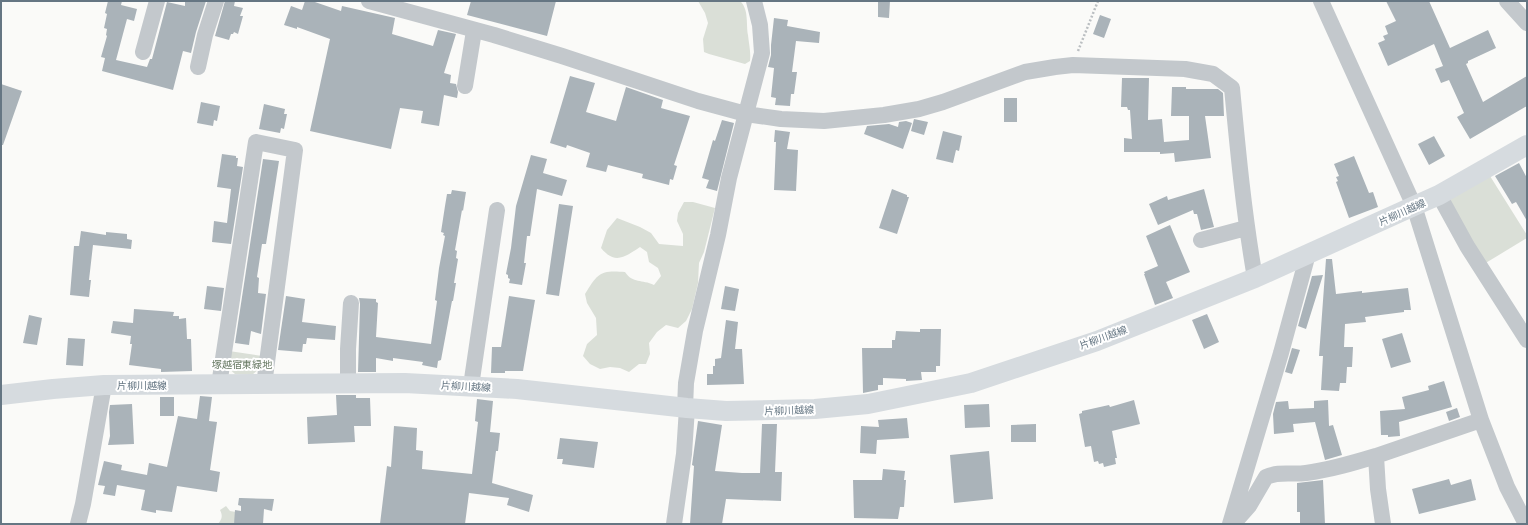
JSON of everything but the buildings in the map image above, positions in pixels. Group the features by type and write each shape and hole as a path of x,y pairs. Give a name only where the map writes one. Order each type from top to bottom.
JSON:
{"main road":[{"name":"片柳川越線","path":"1,395 104,385 405,383 517,389 686,408 726,411 815,409 868,404 971,383 1097,341 1255,278 1439,195 1527,146"}],"street":[{"path":"143,52 157,1"},
{"path":"198,67 205,35 216,1"},
{"path":"369,1 494,35 698,101 746,114 781,119 824,121 884,115 919,109 1025,72 1073,65 1185,70 1213,74 1232,88 1246,228 1255,278"},
{"path":"674,524 683,469 686,383 695,331 717,242 729,178 762,54 760,25 754,1"},
{"path":"1321,1 1414,206 1481,420 1507,487 1526,524"},
{"path":"1507,1 1527,23"},
{"path":"465,86 474,30"},
{"path":"219,385 256,142 295,150 264,385"},
{"path":"1439,195 1467,246 1527,340"},
{"path":"471,386 497,210"},
{"path":"1201,240 1246,228"},
{"path":"1230,524 1281,353 1308,254"},
{"path":"348,384 348,349 351,303"},
{"path":"78,524 84,504 104,385"},
{"path":"1233,524 1249,506 1266,477 1278,473 1304,474 1328,470 1376,456 1481,420"},
{"path":"1376,456 1378,489 1383,524"}],"path":[{"path":"1073,65 1081,40 1098,1"}],"green space":[{"path":"698,1 740,1 743,4 746,12 750,61 745,64 704,52 703,39 708,23 705,13"},
{"path":"1490,176 1527,235 1527,238 1484,264 1449,202 1450,198"},
{"path":"684,202 693,202 715,208 704,252 699,263 698,283 692,309 686,321 678,328 666,325 657,332 649,343 650,354 646,364 639,364 629,372 620,368 610,367 600,369 590,364 583,356 587,344 597,335 596,318 587,303 585,294 593,281 600,274 625,272 628,276 635,280 654,285 661,276 658,268 649,262 647,252 640,247 630,254 620,258 616,258 606,253 601,248 607,230 617,218 651,233 659,244 683,246 683,234 677,221 678,213"},
{"name":"塚越宿東緑地","path":"229,351 262,356 260,368 252,375 235,374 227,367"},
{"path":"226,506 230,511 236,512 236,520 233,524 218,524 222,517 220,510"}]}
